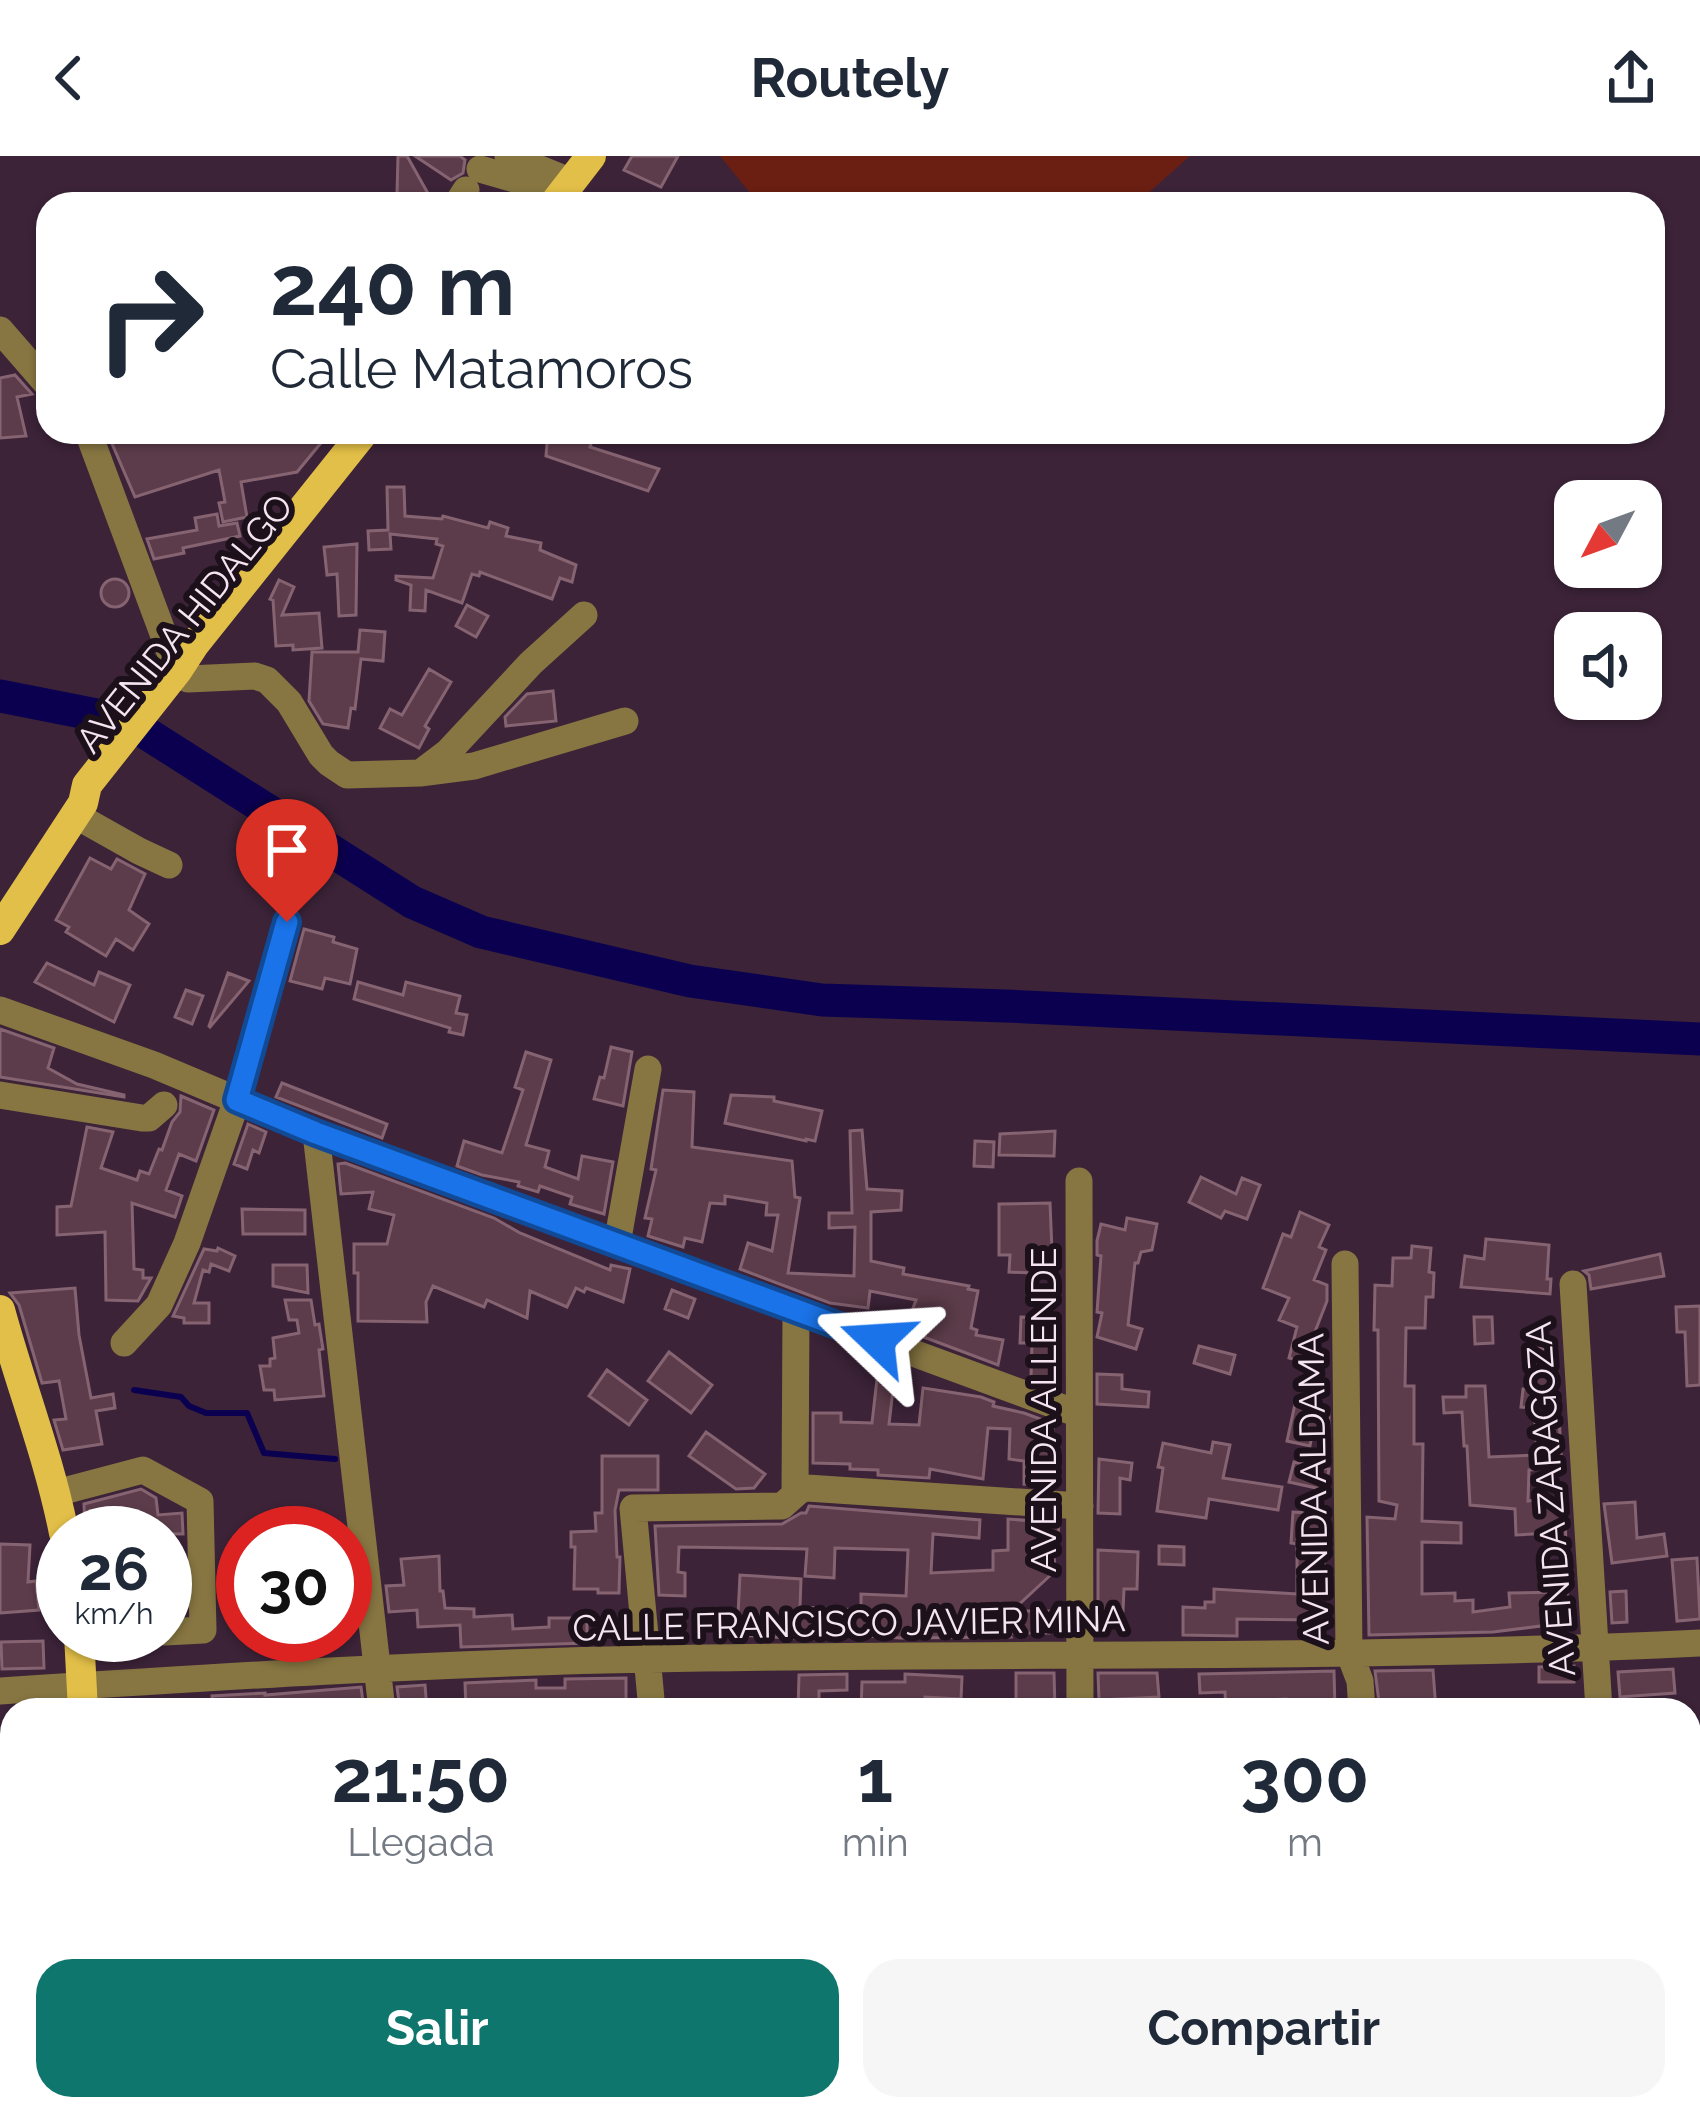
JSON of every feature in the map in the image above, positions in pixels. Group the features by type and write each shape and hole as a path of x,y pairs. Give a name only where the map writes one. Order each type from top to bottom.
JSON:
{"main road":[{"path":"553,182 591,156"},
{"name":"AVENIDA HIDALGO","path":"174,685 194,645 354,444"},
{"name":"AVENIDA HIDALGO","path":"0,927 86,799 174,685 298,546 377,444"},
{"path":"0,1310 8,1375 59,1506"},
{"path":"81,1662 83,1698"}],"street":[{"path":"508,156 553,182"},
{"path":"468,188 553,182"},
{"path":"0,330 36,371"},
{"path":"92,444 174,685 255,676 267,680 289,702 321,755 347,775 474,766 625,721"},
{"path":"420,773 448,752 531,663 584,615"},
{"path":"86,799 140,851 170,865"},
{"path":"124,1343 159,1305 187,1243 237,1100 287,922"},
{"path":"0,1010 154,1065 316,1133 1078,1414"},
{"path":"617,1244 648,1069"},
{"path":"0,1095 142,1118 164,1105"},
{"path":"316,1133 381,1698"},
{"name":"AVENIDA ALLENDE","path":"1079,1181 1080,1698"},
{"name":"AVENIDA ALDAMA","path":"1346,1264 1348,1652 1361,1698"},
{"name":"AVENIDA ZARAGOZA","path":"1573,1284 1599,1698"},
{"path":"795,1494 796,1310"},
{"path":"56,1493 143,1470 200,1501 202,1630 192,1631"},
{"path":"651,1698 633,1508 782,1507 807,1488 1080,1506"},
{"name":"CALLE FRANCISCO JAVIER MINA","path":"0,1691 83,1698 172,1681 649,1659 1348,1652 1700,1643"},
{"path":"170,1662 172,1681"}],"shaded area":[{"path":"720,156 1190,156 1150,192 749,192"}],"building":[{"path":"398,156 407,156 427,192 397,192"},
{"path":"415,156 460,156 465,160 463,173 451,180"},
{"path":"632,156 678,156 661,187 624,170"},
{"path":"15,375 32,394 17,397 26,436 0,438 0,378"},
{"path":"112,444 320,444 297,472 241,482 247,517 223,522 219,470 135,497"},
{"path":"547,444 591,444 659,469 648,491 546,456"},
{"path":"387,487 404,487 405,516 443,516 488,528 490,522 508,528 506,536 541,543 540,550 576,565 572,582 560,578 552,599 480,572 479,576 472,574 462,603 426,590 425,611 410,610 411,585 396,576 433,578 443,546 436,544 437,539 390,534 391,549 369,550 368,531 388,530"},
{"path":"217,514 219,526 237,523 240,536 154,559 147,539 197,530 195,518"},
{"path":"357,544 356,615 339,616 337,574 327,575 324,547"},
{"path":"115,579 125,583 129,593 125,603 115,607 105,603 101,593 105,583"},
{"path":"279,580 294,587 282,615 319,613 322,648 276,646 270,599"},
{"path":"467,605 488,616 476,637 456,626"},
{"path":"360,630 385,632 383,661 361,659 348,728 323,724 309,701 312,652 358,652"},
{"path":"429,669 451,682 425,726 429,729 419,748 380,728 390,709 402,715"},
{"path":"553,691 556,721 506,726 505,717 527,694"},
{"path":"90,858 111,869 117,859 145,874 129,910 149,924 133,950 116,939 106,956 66,932 69,927 56,920"},
{"path":"304,929 357,949 350,984 325,978 322,989 290,981"},
{"path":"47,963 94,985 99,972 130,985 114,1022 35,982"},
{"path":"228,973 249,981 210,1027 209,1026"},
{"path":"358,982 403,995 406,982 460,996 456,1013 467,1015 463,1035 354,999"},
{"path":"186,990 203,996 192,1024 175,1017"},
{"path":"0,1029 54,1048 48,1068 77,1084 124,1097 0,1077"},
{"path":"611,1047 632,1052 623,1106 594,1099"},
{"path":"526,1052 551,1060 526,1145 549,1151 545,1167 578,1179 582,1156 613,1162 604,1214 570,1204 572,1197 540,1186 538,1192 518,1186 519,1182 457,1166 464,1141 502,1153 523,1090 515,1087"},
{"path":"282,1083 387,1124 382,1138 276,1097"},
{"path":"663,1090 694,1092 692,1147 792,1161 795,1197 800,1198 788,1273 854,1276 855,1227 829,1228 829,1213 852,1213 850,1131 862,1130 867,1189 902,1191 901,1210 871,1212 871,1261 904,1268 903,1274 978,1291 971,1328 977,1330 976,1335 1003,1340 998,1365 905,1330 916,1300 870,1291 868,1308 830,1303 740,1269 748,1243 772,1251 778,1215 766,1215 767,1203 725,1196 725,1204 710,1203 702,1242 685,1238 683,1247 648,1236 652,1219 645,1218 656,1170 651,1169"},
{"path":"731,1095 774,1097 774,1101 822,1111 815,1141 725,1123"},
{"path":"181,1096 214,1110 196,1161 179,1154 166,1190 182,1196 175,1217 132,1203 134,1269 143,1270 143,1278 151,1278 138,1301 106,1300 105,1232 57,1235 57,1207 71,1206 87,1127 113,1132 101,1168 137,1180 140,1171 149,1174 162,1150 180,1112"},
{"path":"248,1124 266,1132 247,1169 234,1164"},
{"path":"1055,1131 1054,1156 999,1155 1000,1134"},
{"path":"975,1141 994,1142 993,1167 974,1166"},
{"path":"338,1164 494,1218 610,1270 611,1265 630,1269 623,1302 576,1288 567,1307 530,1291 527,1318 487,1300 484,1307 433,1286 426,1302 427,1322 358,1321 354,1244 387,1244 394,1215 369,1209 373,1192 341,1194"},
{"path":"1201,1177 1236,1194 1242,1178 1260,1185 1247,1219 1225,1211 1221,1218 1189,1202"},
{"path":"1050,1203 1053,1274 1009,1272 1010,1255 999,1255 999,1204"},
{"path":"242,1209 305,1210 305,1234 243,1234"},
{"path":"1300,1212 1329,1225 1319,1247 1326,1250 1314,1280 1327,1285 1327,1301 1307,1363 1289,1358 1297,1327 1279,1320 1289,1298 1263,1288 1283,1234 1291,1237"},
{"path":"1127,1218 1157,1224 1152,1250 1141,1252 1135,1263 1128,1325 1142,1329 1136,1349 1097,1337 1102,1313 1097,1312 1101,1224 1125,1230"},
{"path":"1486,1239 1549,1245 1550,1294 1461,1287 1465,1256 1484,1259"},
{"path":"1412,1246 1431,1248 1429,1272 1434,1273 1433,1297 1426,1297 1425,1328 1406,1328 1405,1386 1414,1386 1414,1444 1423,1444 1422,1521 1461,1523 1461,1543 1422,1542 1422,1594 1455,1593 1455,1601 1473,1600 1473,1612 1510,1607 1509,1593 1567,1592 1574,1628 1558,1629 1557,1624 1493,1632 1369,1635 1367,1517 1395,1519 1397,1505 1379,1501 1375,1285 1392,1286 1393,1258 1411,1258"},
{"path":"218,1248 235,1256 229,1271 211,1264 209,1272 203,1270 194,1303 209,1303 209,1323 184,1323 184,1318 173,1316 204,1249"},
{"path":"1660,1254 1664,1276 1591,1289 1584,1271"},
{"path":"273,1265 307,1265 308,1293 273,1286"},
{"path":"75,1288 91,1398 113,1394 115,1408 96,1411 102,1444 63,1450 54,1420 66,1419 59,1381 42,1383 19,1305 10,1293"},
{"path":"672,1290 695,1299 688,1318 665,1309"},
{"path":"285,1300 311,1300 323,1349 319,1350 324,1396 275,1400 274,1390 264,1390 260,1366 270,1366 270,1359 275,1358 273,1338 299,1333 297,1320 289,1320"},
{"path":"1700,1306 1700,1385 1687,1386 1685,1332 1677,1332 1676,1307"},
{"path":"1021,1317 1053,1318 1052,1378 1031,1377 1032,1343 1020,1343"},
{"path":"1474,1317 1492,1317 1493,1343 1475,1344"},
{"path":"1199,1346 1235,1355 1230,1374 1194,1363"},
{"path":"1532,1348 1553,1349 1548,1417 1559,1416 1562,1468 1529,1470 1528,1501 1536,1500 1536,1507 1565,1507 1566,1548 1551,1548 1550,1533 1516,1535 1515,1509 1470,1505 1462,1412 1444,1413 1443,1397 1466,1397 1466,1386 1485,1386 1489,1457 1537,1455 1534,1408 1521,1407 1523,1389 1531,1389"},
{"path":"669,1352 712,1385 691,1413 648,1381"},
{"path":"607,1370 647,1400 629,1425 589,1396"},
{"path":"1097,1374 1122,1375 1122,1389 1149,1392 1148,1407 1097,1404"},
{"path":"877,1379 894,1381 889,1424 919,1425 923,1388 981,1397 994,1402 993,1406 1054,1424 1048,1452 1056,1452 1055,1486 1024,1484 1024,1461 1009,1459 1010,1429 988,1428 983,1479 930,1469 929,1478 878,1475 878,1470 850,1469 850,1464 813,1463 813,1413 841,1413 841,1422 872,1423"},
{"path":"1295,1404 1329,1412 1329,1439 1312,1435 1310,1446 1287,1441"},
{"path":"706,1432 765,1474 754,1488 736,1489 689,1456"},
{"path":"1213,1442 1230,1445 1223,1478 1282,1487 1278,1510 1209,1499 1206,1518 1157,1511 1163,1443 1211,1453"},
{"path":"602,1456 658,1456 658,1490 619,1490 615,1510 619,1593 574,1589 571,1532 596,1531 595,1513 602,1513"},
{"path":"1099,1459 1132,1463 1130,1480 1120,1478 1120,1514 1098,1513"},
{"path":"1294,1462 1329,1469 1325,1490 1289,1482"},
{"path":"141,1489 156,1498 157,1506 84,1506"},
{"path":"1635,1502 1637,1538 1664,1534 1667,1556 1612,1563 1604,1504"},
{"path":"809,1506 980,1520 979,1538 933,1534 931,1573 993,1570 993,1551 1008,1550 1008,1519 1059,1523 1058,1537 1053,1537 1055,1571 1012,1611 1049,1611 1049,1633 901,1638 832,1634 832,1638 809,1639 737,1635 740,1575 801,1579 800,1607 861,1610 861,1594 906,1596 908,1550 835,1548 834,1578 805,1576 807,1549 679,1547 678,1572 685,1573 685,1596 659,1595 655,1526 782,1524 806,1513"},
{"path":"1293,1512 1327,1514 1321,1620 1237,1619 1237,1636 1183,1635 1183,1607 1205,1608 1205,1602 1214,1602 1214,1589 1297,1594"},
{"path":"0,1544 30,1545 28,1582 36,1581 36,1610 0,1613"},
{"path":"1159,1546 1184,1547 1184,1565 1159,1564"},
{"path":"1098,1550 1138,1552 1137,1589 1124,1589 1123,1611 1098,1610"},
{"path":"439,1556 445,1608 474,1609 474,1617 512,1615 513,1629 549,1627 549,1618 587,1618 587,1643 461,1647 460,1625 418,1627 417,1610 389,1612 386,1586 404,1585 401,1559"},
{"path":"1697,1558 1700,1619 1677,1621 1672,1560"},
{"path":"1626,1591 1627,1622 1612,1623 1610,1592"},
{"path":"36,1641 36,1662 44,1662 44,1668 2,1669 1,1642"},
{"path":"1574,1666 1574,1682 1539,1682 1539,1667"},
{"path":"1673,1669 1675,1693 1620,1697 1618,1672"},
{"path":"1433,1670 1435,1698 1378,1698 1375,1671"},
{"path":"1334,1671 1335,1698 1225,1698 1225,1692 1200,1693 1199,1674"},
{"path":"1016,1673 1054,1673 1055,1698 1016,1698"},
{"path":"1098,1673 1157,1673 1159,1697 1099,1698"},
{"path":"847,1674 847,1690 798,1698 799,1675"},
{"path":"905,1674 962,1677 961,1698 861,1698 862,1682 905,1682"},
{"path":"626,1678 626,1698 466,1698 465,1683 536,1680 536,1688 565,1688 565,1679"},
{"path":"425,1685 426,1698 398,1698 397,1687"},
{"path":"361,1687 362,1698 212,1696"}],"waterway":[{"path":"0,696 127,721 412,902 481,932 690,981 822,1000 1700,1039"},
{"path":"134,1390 181,1397 206,1413 247,1413 264,1453 335,1459"}],"route":[{"path":"287,922 237,1100 877,1340"}]}
